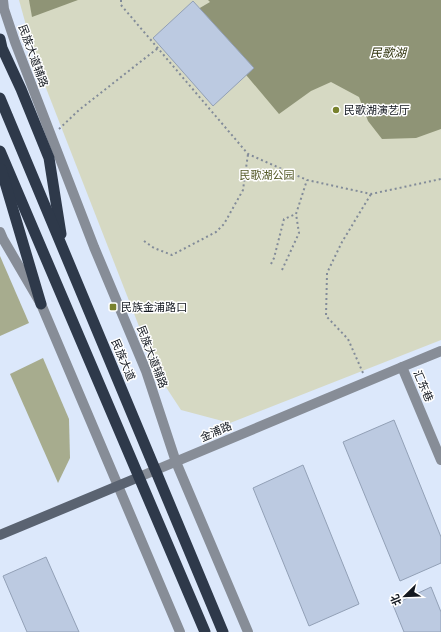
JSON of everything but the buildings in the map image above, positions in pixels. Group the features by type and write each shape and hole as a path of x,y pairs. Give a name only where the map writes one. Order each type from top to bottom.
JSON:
{"highway":[{"path":"1,44 49,158 64,252"},
{"name":"民族大道","path":"0,98 223,632"},
{"path":"0,151 204,632"},
{"path":"0,165 41,304"}],"main road":[{"name":"金浦路","path":"0,535 139,477"}],"street":[{"name":"民族大道辅路","path":"3,0 4,9 14,42 94,247 146,371 176,462 248,632"},
{"path":"0,232 41,304 180,632"},
{"name":"金浦路","path":"139,477 441,351"},
{"name":"汇东巷","path":"402,366 441,460"}],"path":[{"path":"121,0 121,5 248,154 307,180 370,194 441,179"},
{"path":"51,136 79,110 158,48"},
{"path":"144,242 154,248 172,255 216,232 224,224 243,190 248,154"},
{"path":"282,270 299,233 296,214 307,180"},
{"path":"366,381 348,339 326,316 327,273 342,242 370,194"},
{"path":"271,264 274,258 284,219 296,214"}],"green space":[{"name":"民歌湖公园","path":"19,0 441,0 441,340 230,423 181,410 158,375 37,65"}],"shaded area":[{"path":"0,256 29,323 0,336"},
{"path":"43,358 69,419 70,458 58,483 10,374"}],"water":[{"path":"29,0 78,0 32,17"},
{"name":"民歌湖","path":"208,0 441,0 441,129 416,138 382,139 368,121 359,97 331,82 311,91 279,114 193,12 210,2"}],"place":[{"name":"民歌湖演艺厅","path":"336,110"},
{"name":"民族金浦路口","path":"113,307"}]}
